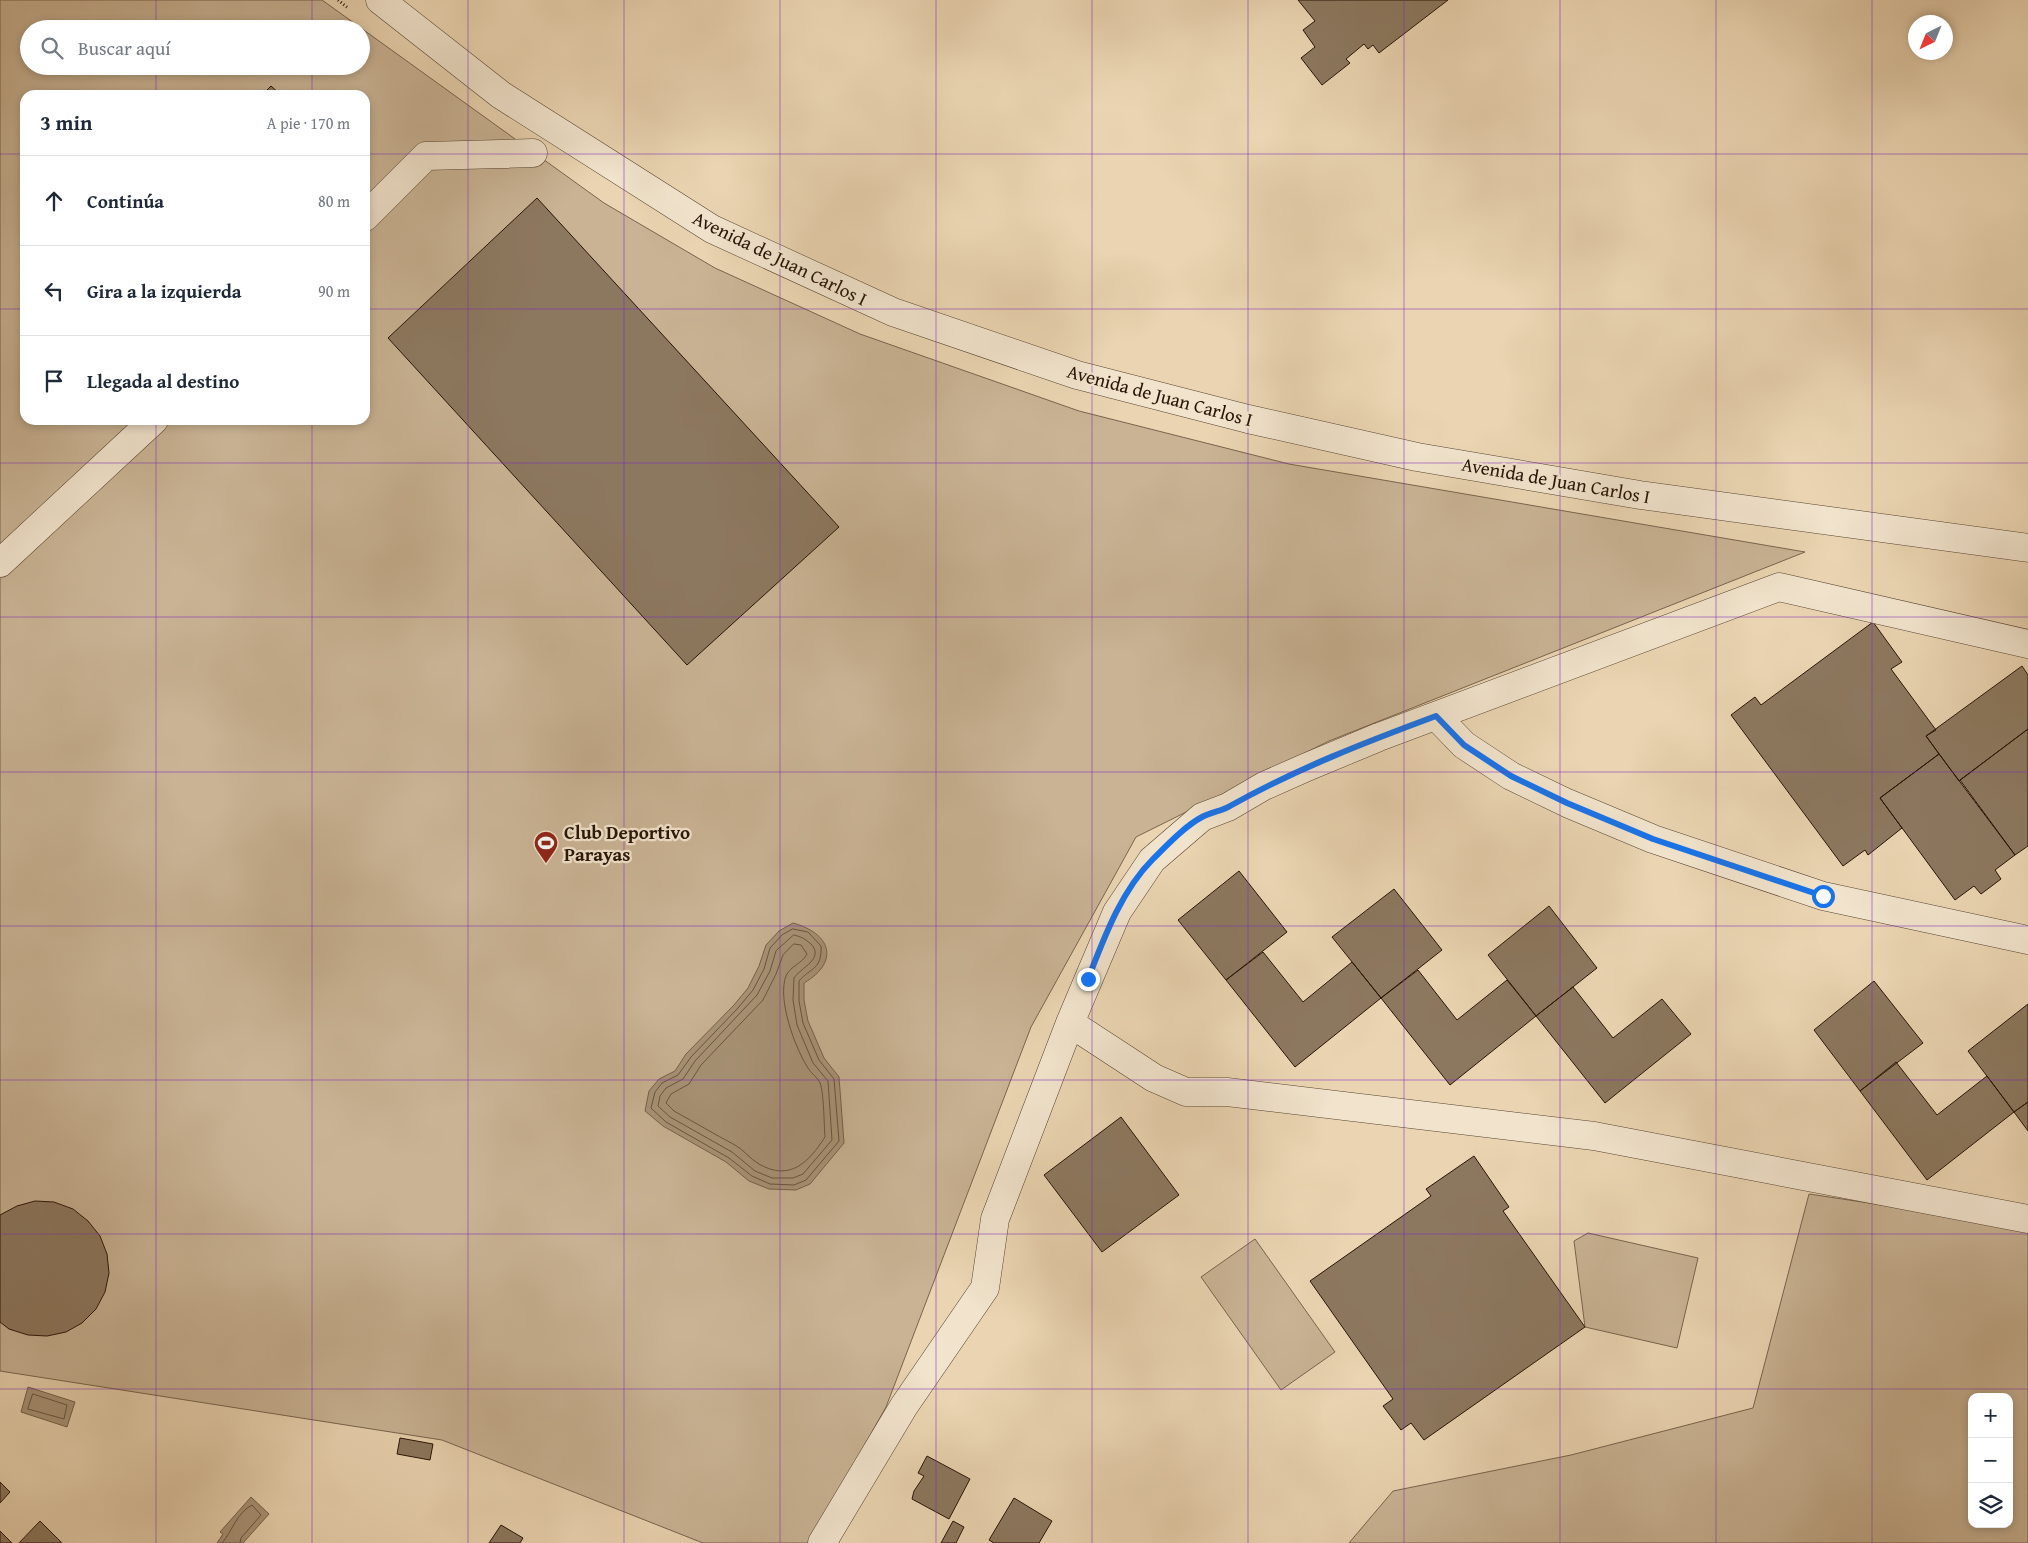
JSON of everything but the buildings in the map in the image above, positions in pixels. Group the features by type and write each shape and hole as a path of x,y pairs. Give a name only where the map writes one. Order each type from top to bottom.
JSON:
{"street":[{"name":"Avenida de Juan Carlos I","path":"380,0 501,95 712,229 893,312 1077,375 1248,419 1418,457 1640,495 2028,548"},
{"path":"370,212 426,156 533,153"},
{"path":"0,563 149,425"},
{"path":"822,1543 904,1406 985,1288 995,1219 1070,1023 1117,912 1152,860 1202,817 1228,807 1264,786 1343,752 1780,587 2028,644"},
{"path":"1436,716 1464,745 1511,776 1567,803 1653,839 1823,896 2028,940"},
{"path":"1070,1023 1154,1078 1186,1092 1227,1092 1594,1136 2028,1219"}],"shaded area":[{"name":"Club Deportivo Parayas","path":"0,0 322,0 350,20 20,20 20,75 370,75 370,35 604,203 715,268 860,334 1079,411 1289,464 1805,552 1329,741 1136,837 1031,1027 886,1407 809,1543 703,1543 442,1440 0,1371"},
{"path":"1809,1194 2028,1227 2028,1543 1349,1543 1393,1491 1571,1455 1753,1408"},
{"path":"1588,1233 1698,1258 1677,1348 1585,1327 1574,1241"},
{"path":"1255,1239 1335,1352 1281,1390 1201,1277"}],"water":[{"path":"793,923 816,934 826,948 827,957 823,966 816,975 804,983 804,1000 808,1021 824,1058 839,1077 844,1143 810,1184 796,1190 769,1189 749,1181 726,1162 663,1126 645,1111 649,1091 659,1079 675,1071 686,1054 734,1005 748,988 759,966 766,945 779,931"},
{"path":"28,1387 75,1402 67,1427 21,1412"},
{"path":"251,1497 269,1514 243,1543 217,1543 223,1534 220,1532"}],"place":[{"name":"Club Deportivo Parayas","path":"546,864"}],"route":[{"path":"1088,979 1117,912 1132,887 1152,860 1202,817 1228,807 1264,786 1307,767 1436,716 1464,745 1511,776 1567,803 1653,839 1823,896"}]}
